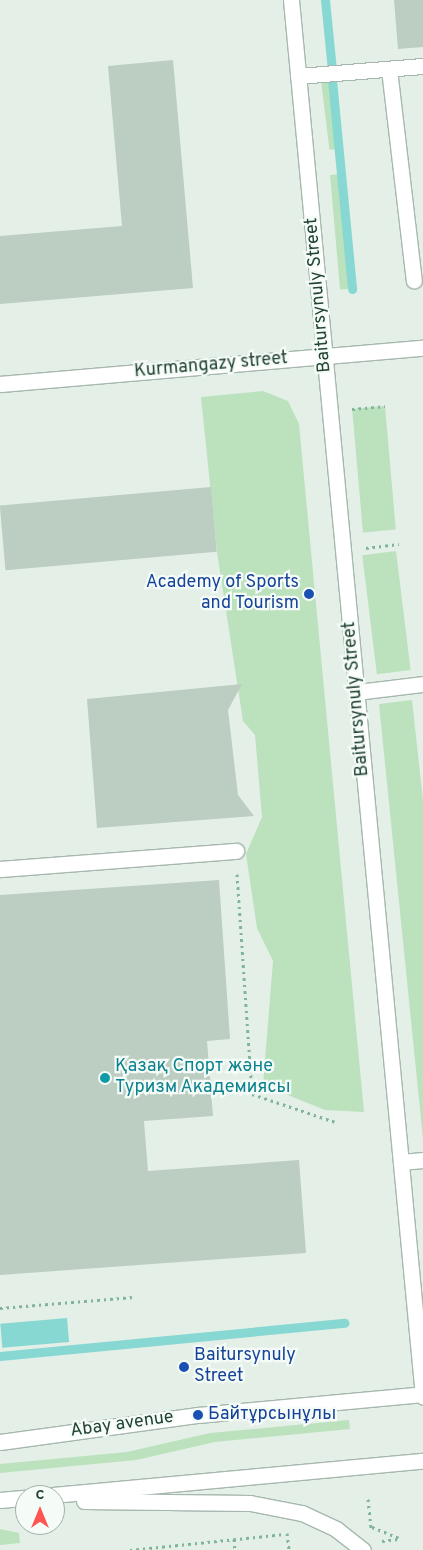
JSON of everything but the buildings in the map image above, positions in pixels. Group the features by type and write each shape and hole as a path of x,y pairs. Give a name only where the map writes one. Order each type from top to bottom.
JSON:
{"main road":[{"name":"Baitursynuly Street","path":"291,0 423,1395"},
{"path":"298,76 423,66"},
{"path":"389,68 414,281"},
{"name":"Kurmangazy street","path":"0,384 423,348"},
{"path":"357,692 423,684"},
{"path":"0,869 236,851"},
{"path":"401,1162 423,1160"},
{"name":"Abay avenue","path":"0,1442 198,1415 423,1395"},
{"path":"65,1494 423,1461"},
{"path":"1,1500 15,1499"},
{"path":"65,1500 250,1503 302,1513 367,1546"}],"path":[{"path":"352,408 385,406"},
{"path":"366,548 400,544"},
{"path":"236,851 252,1094 338,1123"},
{"path":"0,1308 134,1296"},
{"path":"368,1499 371,1534"},
{"path":"130,1550 294,1533"},
{"path":"287,1534 289,1550"},
{"path":"234,1539 235,1550"},
{"path":"367,1546 401,1539"}],"green space":[{"path":"332,80 340,148 329,150 321,81"},
{"path":"342,174 352,289 340,290 330,175"},
{"path":"263,391 288,401 299,424 364,1112 325,1110 263,1085 273,961 257,928 246,854 262,817 255,735 243,721 217,552 201,397"},
{"path":"385,406 396,530 363,532 352,409"},
{"path":"396,551 411,670 377,674 362,555"},
{"path":"412,700 423,800 423,1139 379,704"},
{"path":"349,1420 350,1429 215,1442 136,1460 0,1473 0,1464 127,1452 210,1433"},
{"path":"0,1529 19,1535 20,1543 0,1545"}],"water":[{"path":"67,1318 69,1342 2,1348 0,1324"}],"waterway":[{"path":"325,0 332,70"},
{"path":"332,80 352,289"},
{"path":"0,1356 344,1323"}],"place":[{"name":"Academy of Sports and Tourism","path":"309,594"},
{"name":"Қазақ Спорт және Туризм Академиясы","path":"105,1078"},
{"name":"Baitursynuly Street","path":"184,1367"},
{"name":"Байтұрсынұлы","path":"198,1415"}]}
